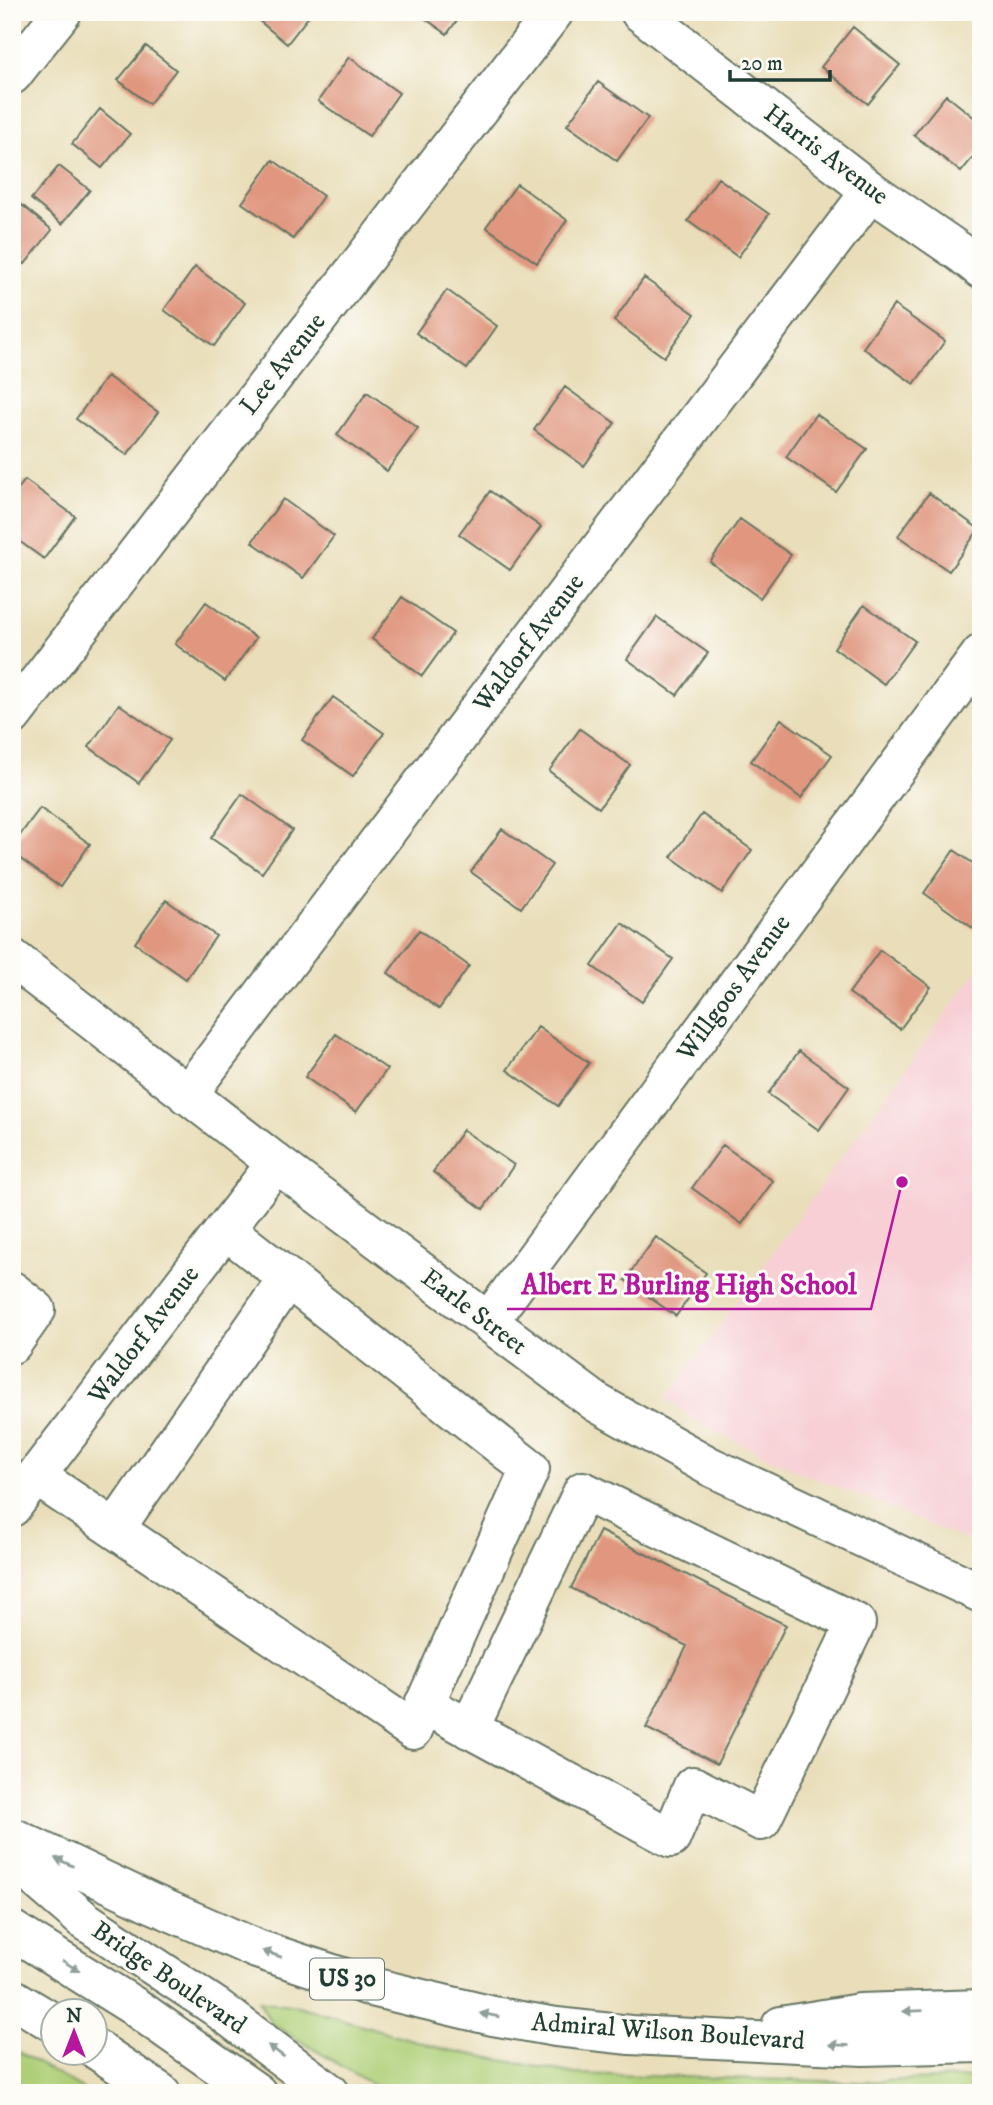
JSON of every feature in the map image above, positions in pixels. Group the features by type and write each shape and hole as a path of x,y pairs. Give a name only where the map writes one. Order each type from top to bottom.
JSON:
{"main road":[{"path":"12,75 62,12"},
{"name":"Lee Avenue","path":"12,716 554,12"},
{"name":"Harris Avenue","path":"640,12 871,191 974,250"},
{"name":"Waldorf Avenue","path":"187,1095 871,191"},
{"name":"Willgoos Avenue","path":"488,1322 981,654"},
{"name":"Earle Street","path":"12,958 276,1163 597,1403 709,1466 981,1593"},
{"name":"Waldorf Avenue","path":"12,1507 276,1163"},
{"path":"36,1476 412,1730 530,1469 225,1229"},
{"path":"115,1529 288,1278"},
{"path":"12,1291 36,1310 12,1344"},
{"path":"424,1704 469,1729 671,1838 693,1786 761,1821 856,1623 583,1491 469,1729"},
{"name":"Admiral Wilson Boulevard","path":"12,1838 246,1944 372,1987 445,2006 556,2027 630,2035 863,2046 981,2043"},
{"name":"Bridge Boulevard","path":"12,1858 84,1920 216,2007 330,2093"},
{"path":"12,1930 135,2007 257,2093"},
{"path":"12,1998 38,2014"},
{"path":"704,2038 860,2013 981,2009"},
{"path":"108,2057 161,2093"}],"shaded area":[{"path":"981,965 981,1546 798,1471 696,1422 667,1398"}],"green space":[{"path":"259,2001 298,2006 443,2049 576,2074 862,2082 981,2077 981,2093 386,2093 271,2023"},
{"path":"12,2048 38,2063 38,2066 43,2066 89,2093 12,2093"}],"building":[{"path":"262,12 312,12 287,44 257,19"},
{"path":"416,12 463,12 447,34"},
{"path":"853,27 900,65 868,104 821,67"},
{"path":"146,46 176,70 149,104 118,80"},
{"path":"349,57 399,93 369,136 318,101"},
{"path":"598,82 648,118 617,161 567,125"},
{"path":"946,95 981,123 981,147 961,172 914,135"},
{"path":"100,109 130,134 102,168 72,144"},
{"path":"273,160 323,196 293,239 242,203"},
{"path":"59,166 90,190 62,224 31,199"},
{"path":"718,178 769,214 738,257 688,221"},
{"path":"517,184 567,220 537,263 486,227"},
{"path":"22,205 52,230 25,264 12,254 12,216"},
{"path":"195,267 245,303 214,346 164,310"},
{"path":"644,278 695,314 664,357 614,321"},
{"path":"447,290 497,326 467,369 416,333"},
{"path":"894,305 945,341 914,384 863,348"},
{"path":"107,376 158,412 127,455 76,419"},
{"path":"565,387 615,423 584,466 534,430"},
{"path":"367,392 418,428 387,471 337,435"},
{"path":"816,414 867,449 836,492 786,457"},
{"path":"25,480 75,516 44,559 12,536 12,497"},
{"path":"490,491 541,527 510,570 459,534"},
{"path":"929,493 979,529 949,571 898,536"},
{"path":"283,499 334,536 303,578 252,542"},
{"path":"740,519 791,555 760,598 710,562"},
{"path":"402,597 453,633 422,676 372,639"},
{"path":"206,602 256,638 225,681 175,644"},
{"path":"864,605 915,641 884,684 834,648"},
{"path":"657,617 708,653 677,695 627,659"},
{"path":"333,697 384,733 353,776 302,740"},
{"path":"119,704 170,740 139,783 89,747"},
{"path":"781,719 832,755 801,798 751,761"},
{"path":"580,729 630,765 599,808 549,771"},
{"path":"242,794 292,830 262,873 211,838"},
{"path":"40,808 90,844 60,887 12,853 12,846"},
{"path":"702,814 752,850 722,893 671,857"},
{"path":"502,829 552,865 521,908 471,872"},
{"path":"954,850 981,869 981,920 974,929 924,893"},
{"path":"166,900 216,936 186,979 135,943"},
{"path":"622,923 673,959 642,1002 592,966"},
{"path":"419,930 469,966 439,1009 388,973"},
{"path":"880,950 931,987 900,1029 849,993"},
{"path":"538,1027 589,1063 558,1106 507,1070"},
{"path":"336,1034 387,1069 356,1112 305,1077"},
{"path":"799,1051 849,1087 819,1130 768,1094"},
{"path":"463,1130 514,1165 483,1209 433,1172"},
{"path":"723,1145 773,1181 742,1224 692,1188"},
{"path":"656,1237 706,1273 676,1316 625,1280"},
{"path":"600,1531 786,1625 717,1764 646,1728 687,1646 571,1588"}],"place":[{"name":"Albert E Burling High School","path":"902,1182"}]}
